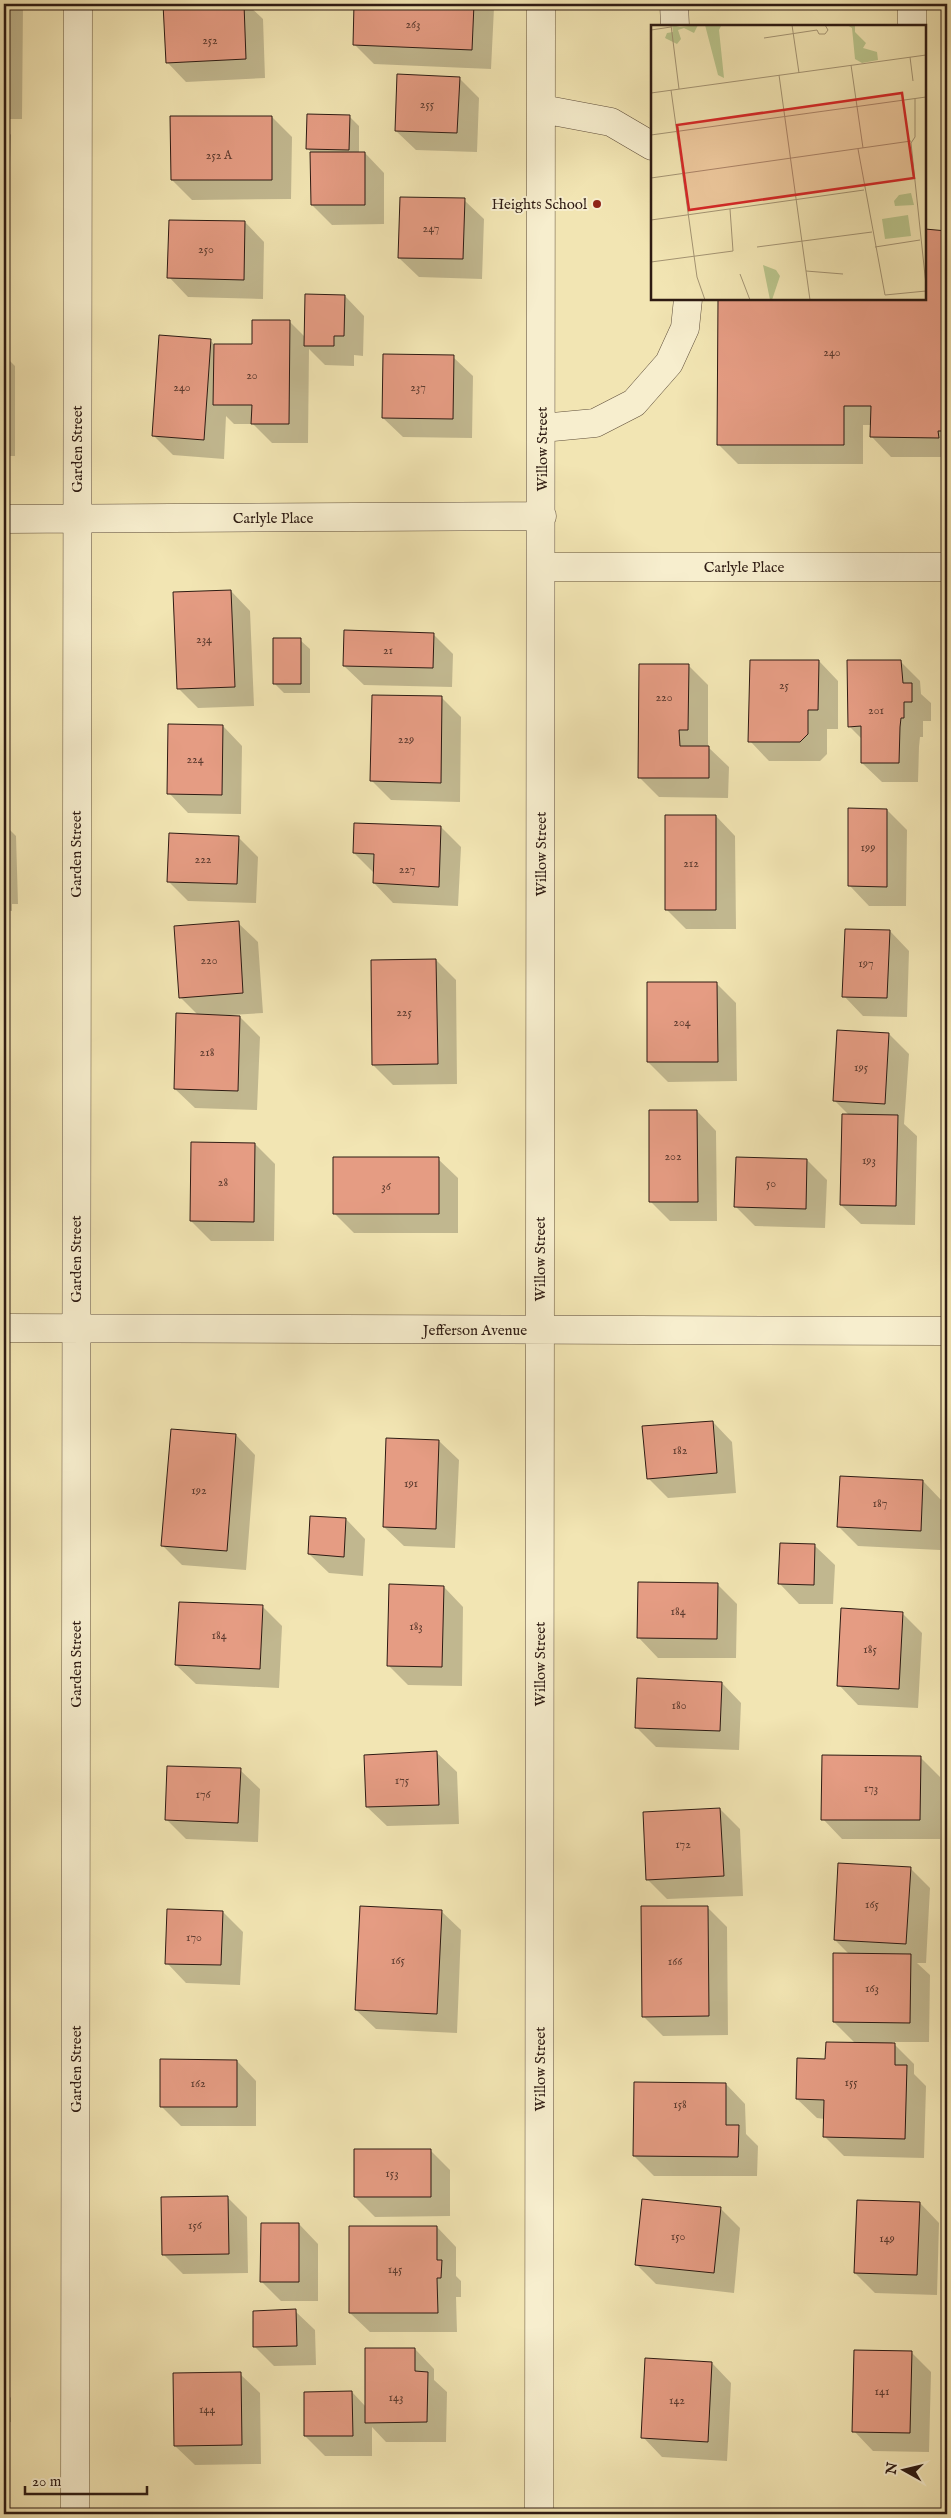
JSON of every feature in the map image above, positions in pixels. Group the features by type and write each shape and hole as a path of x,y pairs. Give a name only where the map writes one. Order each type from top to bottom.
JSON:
{"street":[{"name":"Garden Street","path":"75,2514 78,4"},
{"name":"Willow Street","path":"539,2514 542,4"},
{"path":"674,4 675,25"},
{"path":"912,4 912,25"},
{"path":"542,109 611,122 651,145"},
{"path":"542,428 595,423 634,403 669,363 685,328 688,300"},
{"name":"Carlyle Place","path":"4,519 542,516"},
{"name":"Carlyle Place","path":"542,567 947,567"},
{"name":"Jefferson Avenue","path":"4,1328 947,1331"}],"building":[{"path":"163,4 244,4 246,59 166,63"},
{"path":"354,4 474,4 472,50 353,45"},
{"path":"397,74 460,77 457,133 395,131"},
{"path":"307,114 350,115 349,150 306,149"},
{"path":"170,116 272,116 272,180 171,180"},
{"path":"310,152 365,152 365,205 311,205"},
{"path":"400,197 465,198 463,259 398,258"},
{"path":"169,220 245,221 244,280 167,278"},
{"path":"926,229 947,231 947,431 938,431 939,438 870,437 871,406 844,406 844,445 717,445 718,300 926,300"},
{"path":"305,294 345,295 344,336 334,336 334,346 304,346"},
{"path":"252,320 290,320 289,424 251,424 252,405 213,405 214,344 252,344"},
{"path":"159,335 211,339 204,440 152,436"},
{"path":"383,354 454,355 453,419 382,418"},
{"path":"231,590 235,687 177,689 173,592"},
{"path":"344,630 434,633 433,668 343,666"},
{"path":"273,638 301,638 301,684 273,684"},
{"path":"750,660 819,660 818,710 808,710 808,734 800,742 748,742"},
{"path":"847,660 901,660 903,683 912,683 912,702 904,702 904,718 901,718 900,727 899,763 861,763 861,726 848,727"},
{"path":"639,664 689,664 688,730 679,730 680,746 709,746 709,778 638,778"},
{"path":"372,695 442,696 441,783 370,781"},
{"path":"168,724 223,725 222,795 167,794"},
{"path":"848,808 887,809 887,887 848,886"},
{"path":"665,815 716,815 716,910 665,910"},
{"path":"354,823 441,826 439,887 373,883 374,854 353,853"},
{"path":"169,833 239,836 237,884 167,882"},
{"path":"239,921 243,993 179,998 174,926"},
{"path":"845,929 890,930 887,998 842,997"},
{"path":"436,959 438,1064 372,1065 371,960"},
{"path":"647,982 717,982 718,1062 647,1062"},
{"path":"176,1013 240,1016 238,1091 174,1089"},
{"path":"837,1030 889,1033 885,1104 833,1101"},
{"path":"649,1110 697,1110 698,1202 649,1202"},
{"path":"842,1114 898,1115 896,1206 840,1205"},
{"path":"191,1142 255,1143 254,1222 190,1221"},
{"path":"333,1157 439,1157 439,1214 333,1214"},
{"path":"736,1157 807,1159 806,1209 734,1207"},
{"path":"713,1421 717,1473 647,1479 642,1426"},
{"path":"171,1429 236,1434 227,1551 161,1546"},
{"path":"386,1438 439,1440 436,1529 383,1527"},
{"path":"840,1476 923,1480 921,1531 837,1527"},
{"path":"310,1516 346,1518 344,1557 308,1554"},
{"path":"780,1543 815,1544 814,1585 778,1584"},
{"path":"638,1582 718,1583 717,1639 637,1638"},
{"path":"389,1584 444,1586 442,1667 387,1666"},
{"path":"179,1602 263,1605 260,1669 175,1665"},
{"path":"841,1608 903,1612 899,1689 837,1686"},
{"path":"637,1678 722,1682 720,1731 635,1728"},
{"path":"437,1751 439,1805 366,1807 364,1755"},
{"path":"822,1755 921,1756 920,1820 821,1820"},
{"path":"167,1766 241,1768 238,1823 165,1820"},
{"path":"720,1808 724,1876 646,1880 643,1812"},
{"path":"838,1863 911,1867 906,1944 834,1940"},
{"path":"360,1906 442,1910 437,2014 355,2010"},
{"path":"641,1906 708,1906 709,2016 642,2017"},
{"path":"167,1909 223,1911 221,1965 165,1964"},
{"path":"833,1953 911,1954 910,2023 833,2022"},
{"path":"826,2042 895,2043 895,2065 907,2065 905,2139 823,2137 824,2100 796,2099 797,2058 825,2059"},
{"path":"160,2059 237,2060 237,2107 160,2107"},
{"path":"634,2082 726,2083 726,2125 739,2125 738,2157 633,2156"},
{"path":"354,2149 431,2149 431,2197 354,2197"},
{"path":"228,2196 229,2254 162,2255 161,2197"},
{"path":"642,2199 721,2207 714,2273 635,2265"},
{"path":"857,2200 920,2202 917,2275 854,2273"},
{"path":"261,2223 299,2223 299,2282 260,2282"},
{"path":"349,2226 437,2226 437,2260 442,2260 441,2278 437,2278 438,2313 349,2313"},
{"path":"296,2309 297,2346 253,2347 253,2311"},
{"path":"365,2348 415,2348 415,2371 428,2372 427,2422 365,2423"},
{"path":"854,2350 912,2351 910,2433 852,2432"},
{"path":"645,2358 712,2362 708,2442 641,2438"},
{"path":"241,2372 242,2445 174,2446 173,2373"},
{"path":"352,2391 353,2436 304,2436 304,2392"}],"place":[{"name":"Heights School","path":"597,204"}]}
